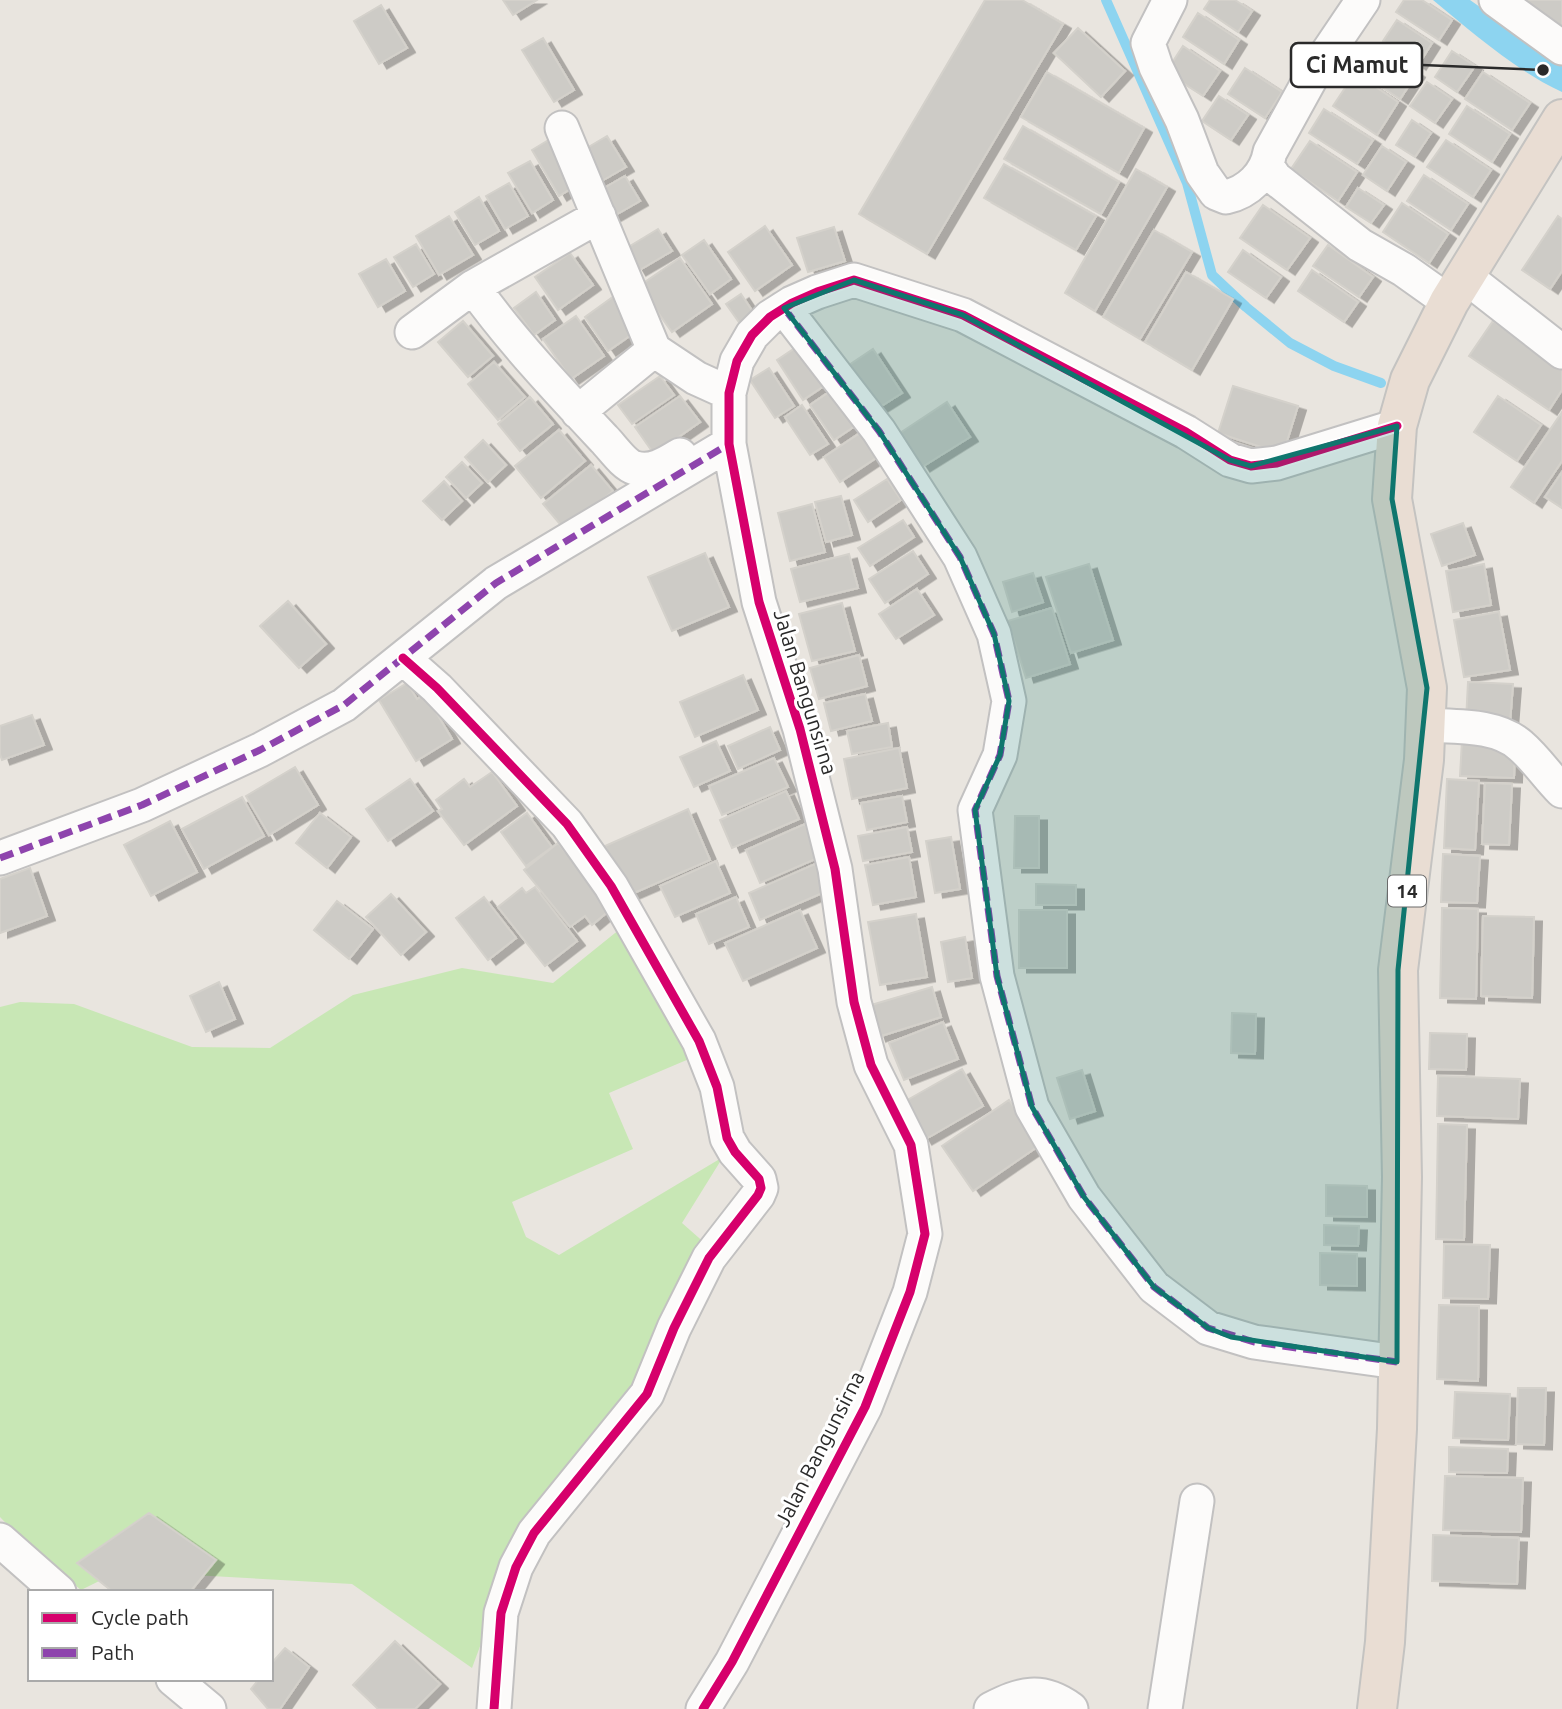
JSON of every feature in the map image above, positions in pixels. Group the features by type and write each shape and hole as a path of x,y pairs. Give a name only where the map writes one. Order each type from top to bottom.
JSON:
{"highway":[{"name":"14","path":"1377,1709 1385,1642 1397,1429 1402,1177 1398,970 1421,784 1427,688 1392,499 1396,426 1410,380 1458,289 1562,119"}],"street":[{"path":"1170,0 1148,43 1202,173 1216,193 1226,197 1247,188 1267,166 1270,152 1313,74 1363,0"},
{"path":"1496,0 1562,48"},
{"path":"562,128 625,286 654,350 696,378 729,393"},
{"path":"1267,166 1275,178 1360,245 1404,270 1458,289 1562,352"},
{"path":"411,332 472,287 599,216"},
{"name":"Jalan Bangunsirna","path":"703,1709 732,1662 865,1407 910,1292 925,1234 911,1145 870,1065 854,1002 835,869 800,729 759,602 729,436 729,393 737,361 752,334 770,317 817,292 854,280 963,315 1186,432 1230,460 1251,466 1277,463 1396,426"},
{"path":"472,287 578,412 632,468 645,470 661,466 729,436"},
{"path":"784,308 879,431 953,545 994,634 1009,701 1000,755 975,810 997,976 1032,1107 1084,1197 1154,1287 1209,1328 1254,1342 1397,1362"},
{"path":"578,412 654,350"},
{"path":"0,858 142,805 260,751 344,705 496,583 729,436"},
{"path":"403,657 437,688 567,824 611,886 699,1041 717,1087 727,1138 735,1152 759,1180 761,1188 709,1258 674,1328 647,1394 534,1533 516,1567 501,1614 494,1709"},
{"path":"1425,725 1504,735 1521,746 1562,791"},
{"path":"1165,1709 1197,1502"},
{"path":"0,1540 57,1590"},
{"path":"175,1681 209,1709"},
{"path":"991,1709 1018,1695 1054,1697 1071,1709"}],"highlighted area":[{"path":"854,280 963,315 1230,460 1251,466 1397,426 1392,499 1427,688 1398,970 1397,1362 1231,1337 1208,1328 1154,1287 1084,1197 1032,1107 997,976 975,810 1000,755 1009,701 994,634 960,557 879,431 784,308"}],"green space":[{"path":"620,929 689,1059 609,1093 633,1149 512,1202 526,1237 559,1255 723,1157 682,1223 707,1245 636,1384 529,1514 472,1668 352,1584 193,1575 170,1546 81,1590 25,1543 0,1517 0,1007 20,1002 74,1004 192,1047 270,1048 353,995 462,968 553,983"}],"water":[{"path":"1433,0 1470,0 1562,65 1562,92 1511,62"}],"building":[{"path":"503,0 537,0 513,15"},
{"path":"985,0 1022,0 1063,24 927,254 859,214"},
{"path":"1210,0 1235,0 1252,11 1238,32 1204,9"},
{"path":"1404,0 1422,0 1452,20 1439,40 1396,12"},
{"path":"1511,0 1562,0 1562,30"},
{"path":"381,5 407,48 379,64 354,21"},
{"path":"1198,13 1239,40 1224,64 1183,37"},
{"path":"1397,20 1432,43 1418,65 1383,41"},
{"path":"1078,28 1125,71 1101,97 1054,53"},
{"path":"543,38 574,90 554,102 522,50"},
{"path":"1373,44 1417,73 1400,99 1356,70"},
{"path":"1183,46 1220,71 1203,96 1166,72"},
{"path":"1452,51 1475,66 1457,92 1435,77"},
{"path":"1245,68 1282,92 1265,118 1228,94"},
{"path":"1047,72 1144,128 1119,173 1021,117"},
{"path":"1483,72 1530,103 1512,130 1465,99"},
{"path":"1355,73 1398,102 1377,135 1333,106"},
{"path":"1427,82 1452,99 1435,123 1410,106"},
{"path":"1219,96 1248,115 1231,140 1202,121"},
{"path":"1467,106 1510,134 1492,162 1449,134"},
{"path":"1324,109 1373,140 1357,164 1309,133"},
{"path":"1412,120 1431,133 1415,157 1396,145"},
{"path":"1023,126 1119,182 1101,214 1004,159"},
{"path":"555,136 583,181 559,196 532,150"},
{"path":"607,136 626,167 593,186 575,155"},
{"path":"1446,140 1491,170 1473,197 1427,167"},
{"path":"1310,141 1357,172 1338,201 1291,169"},
{"path":"1382,146 1406,162 1387,191 1363,175"},
{"path":"530,161 553,200 532,213 508,173"},
{"path":"1004,164 1096,216 1076,250 984,198"},
{"path":"1136,169 1167,187 1095,311 1065,293"},
{"path":"1424,175 1468,204 1451,230 1407,201"},
{"path":"625,176 640,201 612,217 597,192"},
{"path":"509,183 528,216 505,229 486,196"},
{"path":"1358,188 1384,205 1371,223 1346,207"},
{"path":"479,197 499,231 475,245 455,212"},
{"path":"1402,203 1448,234 1429,263 1383,232"},
{"path":"1263,205 1310,238 1287,270 1240,238"},
{"path":"449,216 473,255 439,275 416,236"},
{"path":"1558,216 1562,219 1562,271 1550,289 1522,270"},
{"path":"765,226 792,265 755,291 728,252"},
{"path":"834,227 845,261 808,272 797,238"},
{"path":"658,229 672,251 638,271 625,249"},
{"path":"1154,230 1192,252 1140,339 1103,317"},
{"path":"704,240 731,279 710,294 682,255"},
{"path":"416,244 434,274 413,287 394,257"},
{"path":"1328,245 1373,277 1359,297 1313,266"},
{"path":"1243,250 1281,277 1266,298 1228,272"},
{"path":"570,253 593,285 558,310 535,277"},
{"path":"680,258 712,304 672,332 639,286"},
{"path":"386,259 405,291 378,307 359,274"},
{"path":"1312,270 1358,302 1344,322 1298,291"},
{"path":"1186,272 1233,299 1192,370 1145,342"},
{"path":"536,292 555,320 534,335 514,308"},
{"path":"617,294 641,328 608,351 585,317"},
{"path":"741,294 755,315 741,325 726,304"},
{"path":"576,316 604,356 571,379 543,339"},
{"path":"463,321 493,356 468,377 438,342"},
{"path":"1493,321 1562,368 1562,390 1549,410 1469,356"},
{"path":"801,344 827,384 803,400 777,360"},
{"path":"873,349 902,393 872,412 843,369"},
{"path":"494,362 525,397 498,420 468,384"},
{"path":"769,368 794,406 775,418 750,380"},
{"path":"660,376 674,395 632,424 618,405"},
{"path":"1233,386 1298,406 1283,454 1218,433"},
{"path":"832,390 855,426 834,440 810,405"},
{"path":"680,396 700,422 654,454 635,427"},
{"path":"1498,396 1541,425 1517,461 1474,432"},
{"path":"530,397 553,424 520,451 498,424"},
{"path":"947,402 970,437 922,467 900,433"},
{"path":"802,405 828,444 810,455 785,417"},
{"path":"1562,412 1562,461 1534,503 1511,487"},
{"path":"559,430 585,461 541,498 515,466"},
{"path":"863,431 879,456 840,482 824,457"},
{"path":"483,440 506,465 488,482 465,457"},
{"path":"462,462 482,483 466,498 446,477"},
{"path":"591,465 613,491 565,530 543,504"},
{"path":"1562,472 1562,508 1545,497"},
{"path":"887,479 901,500 868,522 854,500"},
{"path":"444,481 462,501 442,520 423,501"},
{"path":"841,496 852,535 826,542 815,502"},
{"path":"812,504 825,552 790,561 778,513"},
{"path":"903,520 914,537 870,566 858,548"},
{"path":"1463,523 1475,555 1442,566 1431,534"},
{"path":"913,551 928,574 885,603 869,579"},
{"path":"705,553 729,607 672,631 648,577"},
{"path":"849,554 858,588 800,602 791,569"},
{"path":"1089,564 1113,640 1071,653 1046,577"},
{"path":"1484,564 1491,605 1453,612 1446,571"},
{"path":"1033,573 1043,602 1012,612 1003,582"},
{"path":"917,589 934,615 896,639 879,614"},
{"path":"288,601 326,644 299,668 260,626"},
{"path":"842,603 855,651 812,661 799,614"},
{"path":"1052,608 1070,664 1026,678 1008,621"},
{"path":"1499,612 1510,670 1464,677 1454,620"},
{"path":"859,655 867,686 819,699 810,668"},
{"path":"743,675 758,710 695,737 680,702"},
{"path":"1468,682 1513,684 1510,723 1466,721"},
{"path":"407,683 417,699 425,694 452,739 416,761 379,700"},
{"path":"865,694 872,721 831,731 824,703"},
{"path":"32,715 44,745 2,760 0,726"},
{"path":"888,723 892,747 852,754 847,731"},
{"path":"770,727 780,750 738,769 728,746"},
{"path":"1462,740 1515,743 1514,778 1460,776"},
{"path":"716,741 730,771 694,787 680,757"},
{"path":"899,748 907,788 852,799 844,759"},
{"path":"774,758 788,787 722,815 709,786"},
{"path":"295,767 318,805 269,835 246,796"},
{"path":"492,772 517,806 464,845 438,811 442,809 436,800 464,779 470,787"},
{"path":"410,779 433,811 388,841 366,809"},
{"path":"1447,779 1479,781 1475,850 1444,848"},
{"path":"1485,783 1512,784 1509,845 1482,844"},
{"path":"786,791 799,819 732,848 720,820"},
{"path":"902,796 907,822 867,830 861,803"},
{"path":"242,797 264,836 204,869 182,829"},
{"path":"688,809 710,860 627,896 605,846"},
{"path":"320,813 351,837 327,868 296,843"},
{"path":"527,813 552,847 526,866 501,832"},
{"path":"1015,816 1039,816 1039,868 1014,868"},
{"path":"170,821 197,872 151,896 124,845"},
{"path":"805,824 820,857 760,883 746,850"},
{"path":"907,827 912,852 863,861 858,836"},
{"path":"951,837 960,889 935,893 926,841"},
{"path":"558,843 566,853 573,848 611,909 592,925 585,916 570,927 524,870"},
{"path":"1443,854 1480,856 1477,903 1441,902"},
{"path":"909,857 916,897 873,905 865,865"},
{"path":"716,861 730,893 675,917 660,886"},
{"path":"815,864 827,891 760,920 749,893"},
{"path":"30,868 47,916 0,933 0,879"},
{"path":"1036,884 1076,885 1076,905 1036,905"},
{"path":"535,887 577,941 545,966 498,907 522,888 526,893"},
{"path":"391,894 426,932 401,955 366,917"},
{"path":"484,897 516,938 488,960 456,918"},
{"path":"736,897 749,927 709,944 696,914"},
{"path":"337,901 373,929 349,959 314,930"},
{"path":"1442,908 1478,909 1476,999 1440,998"},
{"path":"800,910 817,948 743,981 725,943"},
{"path":"1019,910 1067,910 1067,968 1019,968"},
{"path":"916,914 927,977 880,985 868,922"},
{"path":"1483,916 1534,917 1532,998 1481,996"},
{"path":"965,937 972,978 948,982 941,942"},
{"path":"219,982 235,1019 206,1032 190,996"},
{"path":"932,987 941,1017 878,1037 868,1006"},
{"path":"1232,1013 1256,1014 1255,1054 1231,1053"},
{"path":"943,1022 958,1059 904,1080 889,1043"},
{"path":"1430,1033 1467,1034 1466,1070 1429,1069"},
{"path":"962,1069 983,1106 924,1140 902,1103"},
{"path":"1082,1070 1095,1111 1070,1119 1057,1078"},
{"path":"1438,1076 1520,1079 1518,1119 1437,1116"},
{"path":"1009,1100 1040,1145 973,1191 942,1146"},
{"path":"1438,1124 1467,1125 1464,1240 1436,1239"},
{"path":"1326,1185 1367,1186 1367,1217 1326,1216"},
{"path":"1324,1225 1359,1226 1358,1246 1324,1245"},
{"path":"1444,1244 1490,1245 1488,1299 1443,1298"},
{"path":"1320,1253 1357,1254 1357,1286 1320,1285"},
{"path":"1439,1305 1479,1306 1478,1381 1437,1379"},
{"path":"1518,1388 1546,1388 1544,1445 1516,1444"},
{"path":"1455,1392 1510,1394 1508,1440 1453,1438"},
{"path":"1449,1447 1508,1449 1507,1473 1449,1472"},
{"path":"1445,1476 1523,1478 1521,1532 1443,1530"},
{"path":"149,1513 216,1560 192,1590 111,1590 77,1563"},
{"path":"1433,1535 1519,1538 1517,1584 1432,1581"},
{"path":"395,1641 440,1684 415,1709 378,1709 353,1685"},
{"path":"285,1648 309,1667 280,1709 268,1709 251,1689 257,1681 273,1681 273,1662"}],"waterway":[{"path":"1106,0 1187,183 1212,275 1290,343 1334,366 1381,383"}],"marked path":[{"path":"784,308 879,431 960,557 994,634 1009,701 1000,755 975,810 997,976 1032,1107 1084,1197 1154,1287 1208,1328 1254,1342 1397,1362"},
{"path":"0,858 142,805 260,750 344,705 496,583 729,444"}],"cycle path":[{"path":"703,1709 732,1662 865,1407 910,1292 925,1234 911,1145 871,1065 854,1002 835,869 800,729 759,602 729,444 729,393 737,361 752,335 770,317 792,303 854,280 963,315 1186,432 1230,460 1251,466 1277,463 1397,426"},
{"path":"403,658 437,688 567,824 611,886 699,1041 717,1087 727,1138 735,1152 759,1179 761,1188 709,1258 674,1328 647,1394 534,1533 516,1567 501,1613 494,1709"}],"place":[{"name":"Ci Mamut","path":"1543,70"}]}
